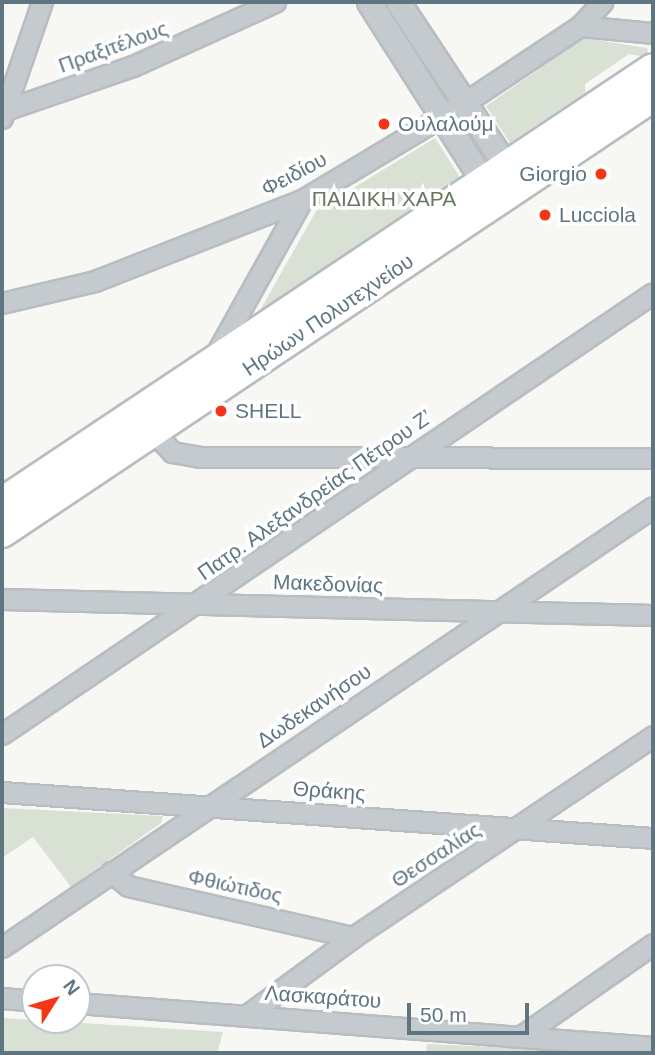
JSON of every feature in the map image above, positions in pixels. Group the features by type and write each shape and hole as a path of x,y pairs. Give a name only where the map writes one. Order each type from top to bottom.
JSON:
{"main road":[{"name":"Ηρώων Πολυτεχνείου","path":"2,503 653,69"},
{"name":"Ηρώων Πολυτεχνείου","path":"2,532 653,96"}],"street":[{"path":"3,113 42,2"},
{"name":"Πραξιτέλους","path":"3,113 133,66 275,2"},
{"path":"369,2 442,117 495,174"},
{"path":"398,2 464,103 495,174"},
{"name":"Φειδίου","path":"2,303 95,281 302,200 464,103 580,26 602,2"},
{"path":"580,26 653,33"},
{"name":"Ηρώων Πολυτεχνείου","path":"213,360 302,200"},
{"name":"Πατρ. Αλεξανδρείας Πέτρου Ζ’","path":"2,734 653,293"},
{"path":"153,432 172,452 199,457 412,455 653,458"},
{"name":"Δωδεκανήσου","path":"2,947 208,805 653,507"},
{"name":"Μακεδονίας","path":"2,599 653,615"},
{"name":"Θεσσαλίας","path":"247,1015 353,937 653,736"},
{"name":"Θράκης","path":"2,792 653,838"},
{"name":"Φθιώτιδος","path":"111,872 128,886 353,937"},
{"path":"524,1034 653,944"},
{"path":"2,998 21,999"},
{"name":"Λασκαράτου","path":"91,1004 524,1034 607,1048 653,1047"}],"green space":[{"path":"380,2 390,2 450,94 442,98"},
{"path":"584,38 647,48 648,52 646,57 629,54 585,84 585,93 510,143 486,106"},
{"path":"466,121 491,161 485,165 459,126"},
{"name":"ΠΑΙΔΙΚΗ ΧΑΡΑ","path":"435,138 461,179 258,314 316,211"},
{"path":"2,808 163,816 161,823 71,887 33,837 2,858"},
{"path":"2,1018 21,1019 21,1034 91,1034 91,1024 223,1032 217,1053 2,1053"},
{"path":"427,1044 582,1051 595,1053 426,1053"}],"place":[{"name":"Ουλαλούμ","path":"384,124"},
{"name":"Giorgio","path":"601,174"},
{"name":"Lucciola","path":"545,215"},
{"name":"SHELL","path":"221,411"}]}
